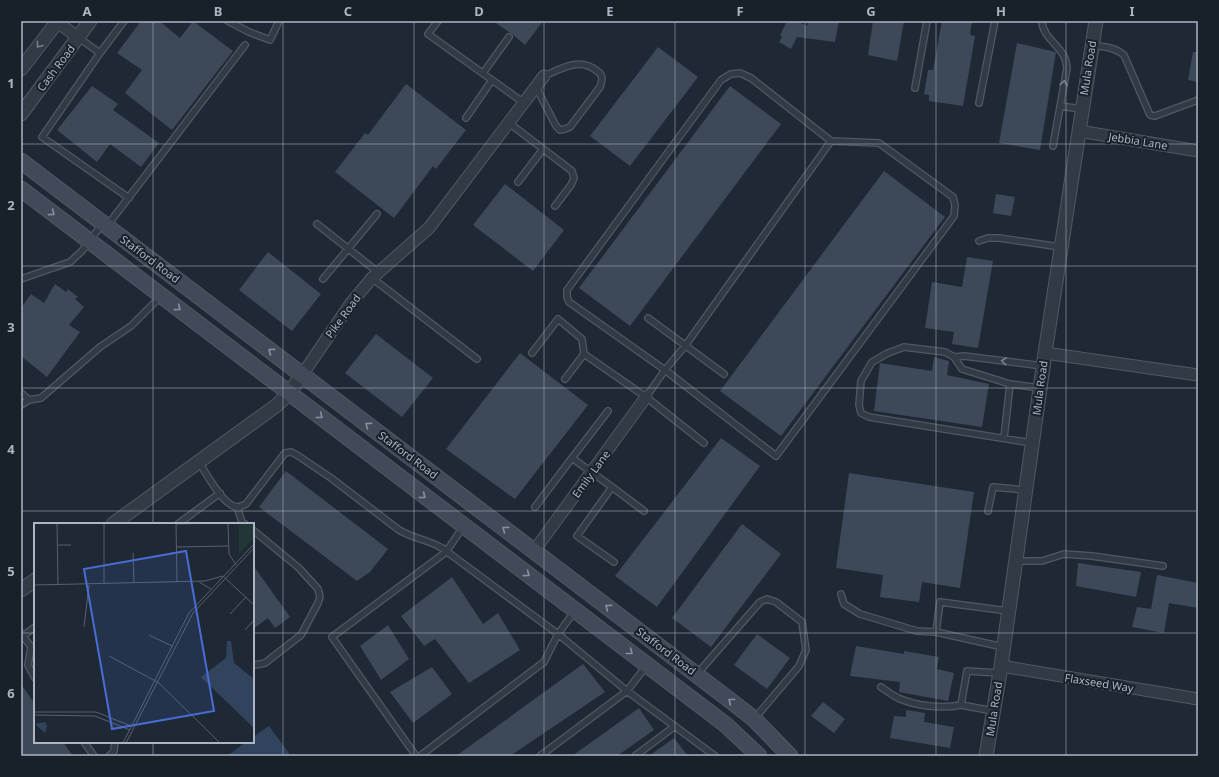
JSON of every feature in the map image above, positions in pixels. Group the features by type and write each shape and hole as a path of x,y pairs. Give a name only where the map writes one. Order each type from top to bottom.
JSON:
{"main road":[{"name":"Stafford Road","path":"21,161 754,719 790,756"},
{"name":"Stafford Road","path":"21,189 463,527 576,610 726,726 752,752"},
{"path":"463,527 478,509"},
{"path":"647,665 661,648"}],"street":[{"name":"Cash Road","path":"21,114 79,38 90,21"},
{"name":"Mula Road","path":"986,756 1000,670 1043,366 1096,21"},
{"path":"21,70 57,22 79,38"},
{"name":"Pike Road","path":"120,522 277,405 289,393 351,303 375,276 429,228 544,76"},
{"name":"Jebbia Lane","path":"1079,131 1198,151"},
{"path":"1045,353 1198,375"},
{"name":"Emily Lane","path":"534,551 646,397"},
{"path":"21,590 34,581"},
{"name":"Flaxseed Way","path":"1000,670 1198,699"}],"lane":[{"path":"124,21 42,137 129,198"},
{"path":"228,21 249,32 270,40 279,21"},
{"path":"438,21 428,34 524,103"},
{"path":"915,88 926,21"},
{"path":"979,103 995,21"},
{"path":"1042,21 1042,27 1045,33 1067,60 1067,68 1053,146"},
{"path":"483,73 509,37"},
{"path":"79,38 100,53"},
{"path":"21,279 70,262 82,251 89,241 129,198 245,45"},
{"path":"1092,45 1114,49 1120,51 1124,55 1150,115 1155,116 1198,100"},
{"path":"536,87 556,126 560,130 570,127 600,87 603,80 600,73 593,67 585,64 569,65 544,76"},
{"path":"740,73 751,78 831,141 879,143 953,198 955,205 954,216 776,456 665,370 569,302 567,290 721,80 731,74 740,73"},
{"path":"466,118 492,80"},
{"path":"1060,106 1082,109"},
{"path":"509,123 572,171 574,178 571,185 555,206"},
{"path":"646,397 665,370 685,346 831,141"},
{"path":"518,182 543,149"},
{"path":"323,279 377,214"},
{"path":"317,224 349,249 375,276 477,359"},
{"path":"979,241 988,238 1000,238 1061,247"},
{"path":"21,405 29,400 41,398 100,347 132,326 162,296"},
{"path":"648,318 724,374"},
{"path":"532,353 558,319 582,338 584,354 565,379"},
{"path":"1032,443 869,417 861,413 859,405 862,382 872,362 888,353 904,347 945,352 954,357 962,369 1010,384 1040,388"},
{"path":"584,354 646,397 704,443"},
{"path":"954,357 964,356 1043,366"},
{"path":"1004,438 1010,384"},
{"path":"21,393 29,400"},
{"path":"535,507 608,411"},
{"path":"199,462 220,494 228,503 237,507 246,504 285,453 291,452 331,478 399,530 410,536 437,545 558,634 627,691 715,756"},
{"path":"572,458 644,511"},
{"path":"612,487 577,536 614,562"},
{"path":"988,511 993,487 1026,490"},
{"path":"179,523 220,494"},
{"path":"237,507 244,523"},
{"path":"416,756 332,637 446,552 463,527"},
{"path":"254,531 299,568 318,589 320,597 301,635 265,663 254,664"},
{"path":"1015,561 1042,561 1064,554 1092,556 1163,566"},
{"path":"841,594 844,604 860,614 917,631 936,632 1003,647"},
{"path":"696,675 760,602 767,600 776,602 802,622 806,650 799,666 754,719"},
{"path":"936,632 940,602 1008,611"},
{"path":"420,756 544,662 558,634 576,610"},
{"path":"34,628 22,634 33,647 28,665 34,676"},
{"path":"540,756 627,691 647,665"},
{"path":"960,705 967,671 1000,670"},
{"path":"881,688 897,697 916,703 949,707 960,705 994,711"},
{"path":"635,756 675,726"},
{"path":"85,743 94,756"},
{"path":"109,756 114,751 115,743"}],"water":[{"path":"269,726 291,756 227,756 245,743 254,743 254,736"}],"building":[{"path":"141,21 159,21 180,38 193,21 233,51 172,130 125,93 142,70 117,53"},
{"path":"493,21 543,21 525,45"},
{"path":"787,21 796,21 807,26 808,21 839,21 835,42 797,37 791,49 779,42 782,37 780,35"},
{"path":"873,21 904,21 897,61 868,55"},
{"path":"942,21 972,21 970,35 975,36 963,106 929,101 929,95 924,94 928,70 933,70"},
{"path":"1017,43 1056,52 1040,150 999,143"},
{"path":"658,47 698,77 630,166 590,136"},
{"path":"1193,52 1198,52 1198,82 1188,80"},
{"path":"406,84 466,130 436,169 433,166 394,218 335,172 365,133 368,135"},
{"path":"92,86 118,104 113,110 159,143 141,167 110,144 97,162 57,130"},
{"path":"730,86 781,124 630,326 579,288"},
{"path":"884,171 945,217 781,436 720,391"},
{"path":"505,184 564,230 533,271 473,225"},
{"path":"996,194 1015,197 1011,216 993,213"},
{"path":"268,252 321,294 292,331 239,290"},
{"path":"967,257 993,261 978,348 952,344 954,332 925,328 932,282 962,287"},
{"path":"55,284 66,292 68,289 78,297 75,299 84,307 69,325 80,332 47,377 21,356 21,308 31,294 44,303"},
{"path":"376,334 433,378 402,417 345,373"},
{"path":"520,353 588,405 515,499 446,449"},
{"path":"934,357 949,361 947,375 989,384 982,427 874,411 880,363 932,371"},
{"path":"721,438 760,466 657,607 615,576"},
{"path":"286,471 388,549 370,572 357,581 259,507"},
{"path":"849,473 974,492 960,588 922,582 919,602 880,597 883,575 836,568"},
{"path":"742,524 781,554 711,647 672,618"},
{"path":"1078,563 1141,572 1136,597 1076,586"},
{"path":"254,566 290,617 275,628 268,618 254,628"},
{"path":"1157,575 1198,583 1198,608 1169,603 1164,633 1132,627 1137,607 1151,609"},
{"path":"452,577 483,624 498,613 520,650 469,683 435,639 424,646 401,616"},
{"path":"388,625 409,659 381,680 360,646"},
{"path":"757,634 790,658 767,689 734,665"},
{"path":"856,646 904,654 904,651 939,657 937,669 954,673 948,701 899,692 900,682 850,676"},
{"path":"583,664 605,692 510,756 456,756"},
{"path":"432,667 452,694 413,723 390,692"},
{"path":"21,684 34,703 34,743 64,743 73,756 21,756"},
{"path":"823,702 845,719 834,733 811,716"},
{"path":"639,708 654,730 617,756 572,756"},
{"path":"906,710 925,713 924,722 954,727 950,748 890,738 894,716 906,717"},
{"path":"674,738 688,756 649,756"}]}
